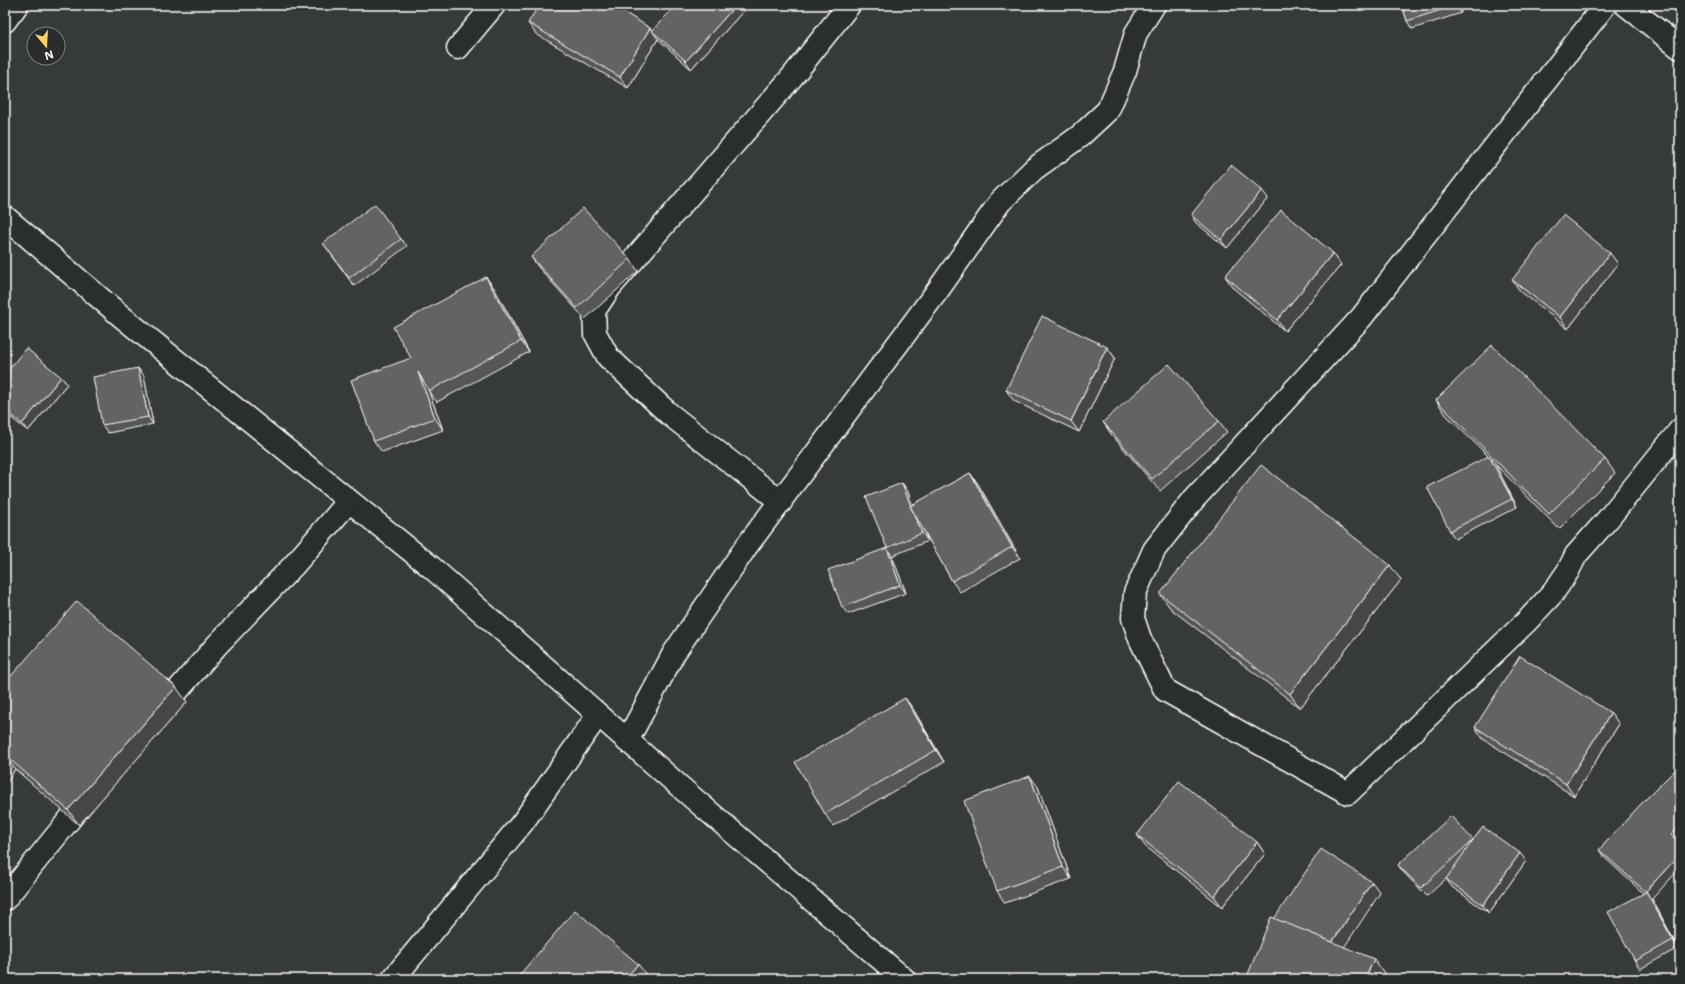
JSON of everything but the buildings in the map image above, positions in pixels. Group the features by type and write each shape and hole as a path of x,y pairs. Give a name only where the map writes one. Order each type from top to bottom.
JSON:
{"street":[{"path":"5,21 17,5"},
{"path":"458,48 494,5"},
{"path":"781,502 668,413 608,357 595,333 594,311 610,287 792,77 849,5"},
{"path":"627,741 674,653 746,547 938,290 1000,202 1034,169 1080,136 1108,110 1125,71 1136,33 1154,5"},
{"path":"1605,5 1361,318 1194,499 1154,550 1135,593 1133,618 1140,639 1165,690 1348,793 1527,621 1553,594 1568,571 1576,555 1608,519 1680,430"},
{"path":"1626,5 1680,48"},
{"path":"5,217 121,316 431,567 627,741 904,979"},
{"path":"144,729 217,645 294,565 349,501"},
{"path":"393,979 523,822 598,715"},
{"path":"5,899 104,777"}]}
